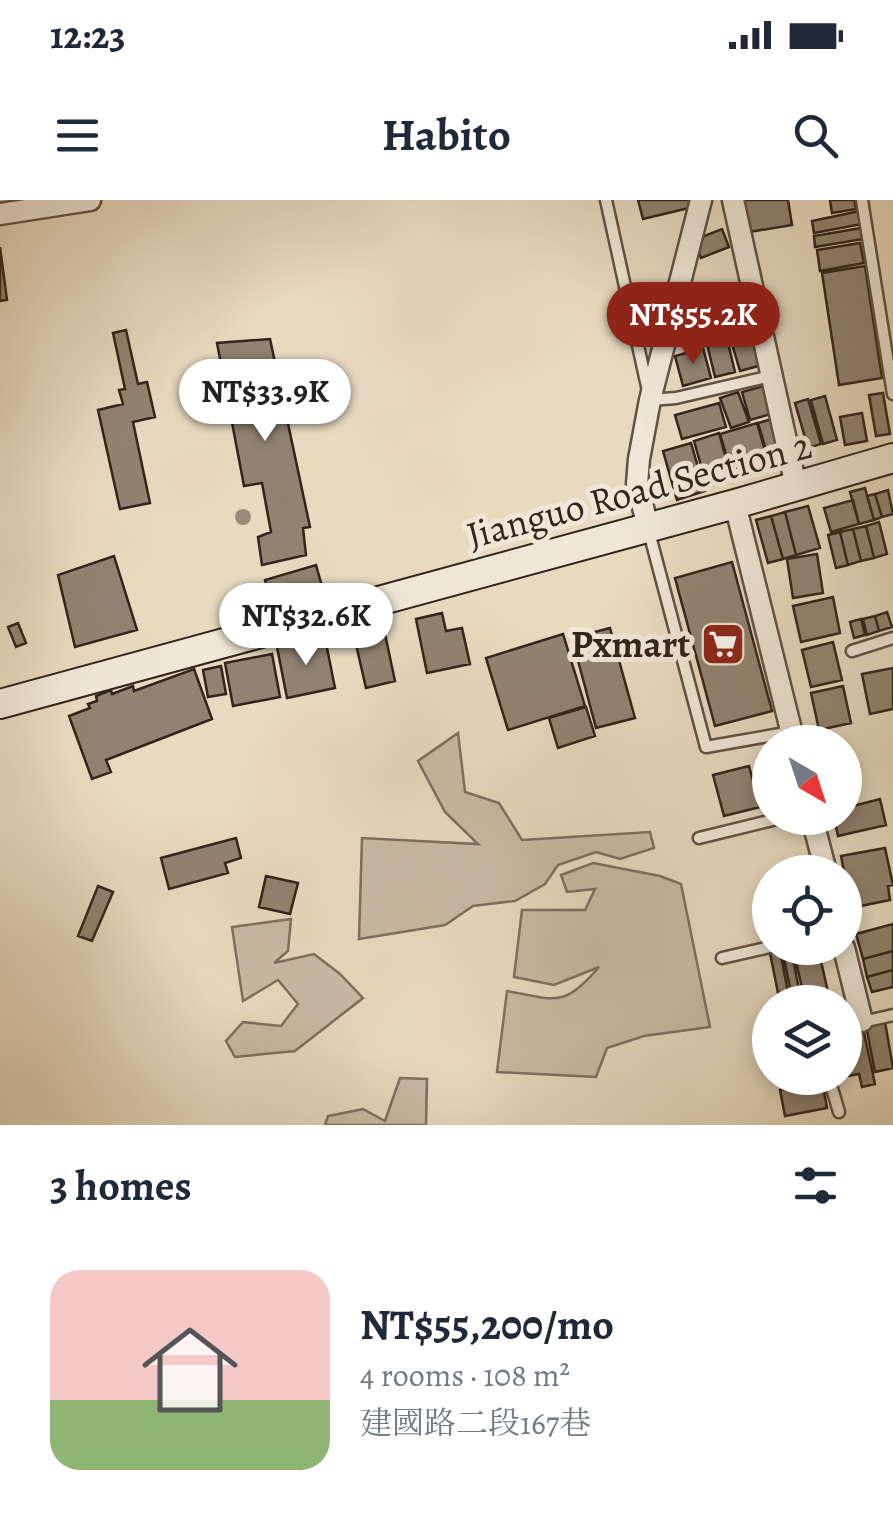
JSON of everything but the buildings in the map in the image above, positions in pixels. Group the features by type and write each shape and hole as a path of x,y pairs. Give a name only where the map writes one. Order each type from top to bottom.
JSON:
{"street":[{"path":"0,214 90,200"},
{"path":"648,527 637,484 650,400 701,200"},
{"path":"733,200 796,486"},
{"name":"Jianguo Road Section 2","path":"0,704 893,458"},
{"path":"736,504 789,725"}],"lane":[{"path":"606,200 650,400 676,398 774,375"},
{"path":"862,200 893,394"},
{"path":"648,527 706,747 752,742"},
{"path":"852,651 893,638"},
{"path":"698,838 752,825"},
{"path":"722,958 752,951"},
{"path":"862,1022 893,1015"},
{"path":"834,1095 839,1112"}],"shaded area":[{"path":"458,733 465,792 499,803 522,840 650,832 654,848 620,859 596,852 558,865 545,884 515,901 473,906 445,925 359,939 362,838 478,844 445,812 418,761"},
{"path":"593,863 681,884 710,1027 644,1036 607,1048 596,1077 497,1072 507,991 558,998 577,989 599,967 554,985 514,977 522,910 585,910 595,889 567,892 561,875"},
{"path":"291,919 288,951 274,963 314,954 363,998 295,1051 235,1057 226,1041 243,1022 281,1026 298,1004 278,980 243,1001 232,927"},
{"path":"400,1078 427,1079 426,1125 325,1125 328,1116 363,1109 385,1121"}],"place":[{"name":"Pxmart","path":"723,644"}]}
